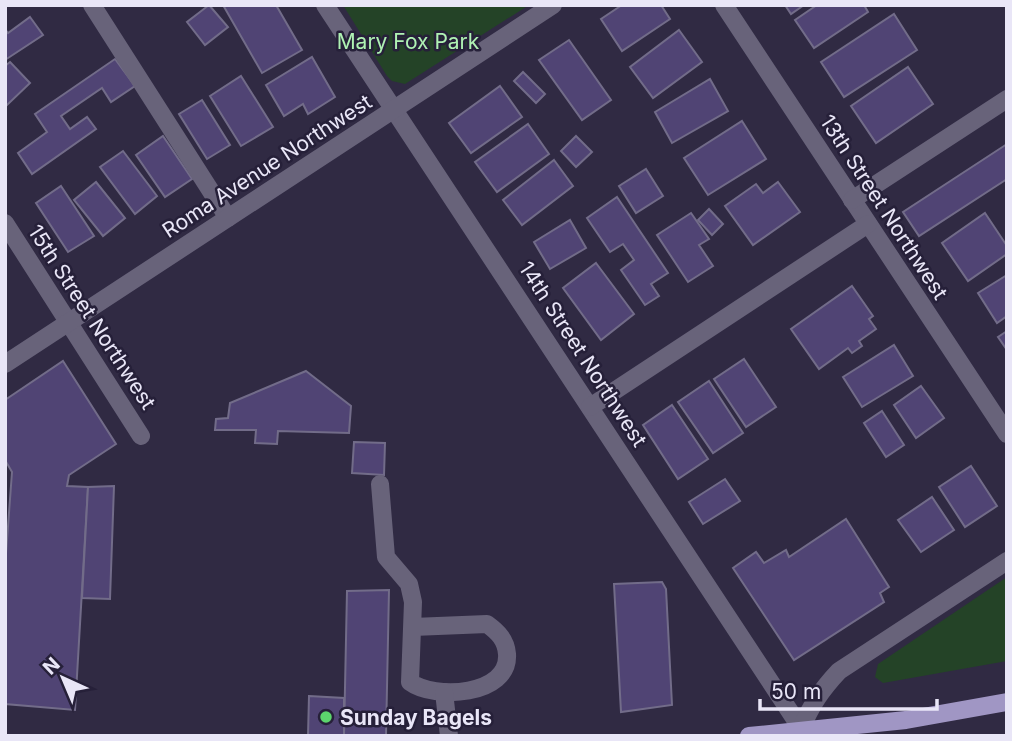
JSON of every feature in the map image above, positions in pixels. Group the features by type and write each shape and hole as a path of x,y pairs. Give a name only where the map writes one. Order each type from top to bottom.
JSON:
{"main road":[{"path":"749,736 906,720 1007,702"}],"street":[{"path":"93,5 228,218"},
{"name":"14th Street Northwest","path":"326,5 804,732"},
{"name":"Roma Avenue Northwest","path":"5,364 553,5"},
{"name":"13th Street Northwest","path":"724,5 1007,435"},
{"path":"852,200 1007,99"},
{"name":"15th Street Northwest","path":"5,223 141,436"},
{"path":"590,407 868,223"},
{"path":"380,484 386,557 409,584 413,602 410,682 418,688 444,692 487,687 500,677 508,663 506,644 487,624 413,627"},
{"path":"804,732 811,706 839,671 1007,561"},
{"path":"444,692 449,736"}],"green space":[{"name":"Mary Fox Park","path":"343,5 529,5 405,84 392,81 387,76"},
{"path":"1007,577 1007,661 883,683 875,677 878,664"}],"building":[{"path":"209,5 228,27 205,45 187,22"},
{"path":"223,5 276,5 302,50 262,73"},
{"path":"622,5 661,5 670,19 622,51 601,19"},
{"path":"785,5 804,5 791,14"},
{"path":"817,5 864,5 868,12 814,48 795,20"},
{"path":"894,14 917,50 844,97 821,62"},
{"path":"30,17 43,35 5,60 5,29 8,33"},
{"path":"679,30 702,62 653,98 630,67"},
{"path":"569,40 611,100 582,120 539,60"},
{"path":"312,57 335,97 308,114 303,104 284,116 266,85"},
{"path":"115,59 135,86 111,102 102,88 61,116 70,129 87,117 96,129 32,174 18,153 47,132 35,114"},
{"path":"10,62 30,83 5,107 5,66"},
{"path":"908,67 933,104 876,143 851,106"},
{"path":"523,72 545,94 536,103 514,81"},
{"path":"241,76 273,127 241,146 210,96"},
{"path":"710,79 728,111 672,143 655,112"},
{"path":"500,86 522,117 471,153 449,123"},
{"path":"202,100 230,145 207,159 179,114"},
{"path":"742,121 766,159 708,195 684,158"},
{"path":"528,124 549,154 497,192 475,162"},
{"path":"163,136 192,179 165,197 136,155"},
{"path":"576,136 592,152 576,167 561,151"},
{"path":"1007,144 1007,179 919,236 903,212"},
{"path":"123,151 157,196 135,214 100,167"},
{"path":"554,160 573,186 522,225 503,200"},
{"path":"646,169 663,196 636,213 619,186"},
{"path":"96,182 125,218 103,236 74,200"},
{"path":"778,182 800,212 753,245 725,206 756,184 763,193"},
{"path":"61,186 94,236 68,252 36,203"},
{"path":"617,197 668,273 651,284 659,296 645,305 621,270 634,260 623,244 610,252 587,218"},
{"path":"709,209 723,224 712,235 698,220"},
{"path":"691,213 709,239 699,245 713,266 688,282 657,235"},
{"path":"985,213 1007,246 1007,254 968,281 942,243"},
{"path":"570,220 586,248 550,269 534,242"},
{"path":"596,263 634,314 601,340 563,288"},
{"path":"1007,275 1007,316 997,323 978,293"},
{"path":"852,286 873,316 869,319 876,329 859,341 862,346 852,353 848,348 819,369 791,329"},
{"path":"1007,331 1007,350 998,337"},
{"path":"894,345 913,376 862,407 843,377"},
{"path":"744,359 776,407 746,427 714,379"},
{"path":"63,361 116,444 69,475 67,486 88,487 75,710 5,704 5,567 12,472 5,460 5,400"},
{"path":"306,371 351,406 349,433 278,431 277,444 255,443 256,430 215,430 216,419 228,418 230,403"},
{"path":"709,381 743,433 713,453 678,402"},
{"path":"921,386 944,418 916,438 894,405"},
{"path":"672,405 708,459 678,479 643,425"},
{"path":"882,411 904,445 886,457 864,423"},
{"path":"354,442 385,443 384,475 352,473"},
{"path":"971,466 997,506 965,527 939,487"},
{"path":"725,479 740,501 703,524 689,502"},
{"path":"114,486 110,599 82,598 88,487"},
{"path":"932,497 954,530 921,552 898,520"},
{"path":"846,519 889,587 880,593 884,602 794,660 733,568 756,552 764,563 786,550 789,557"},
{"path":"662,582 666,589 672,705 621,712 614,584"},
{"path":"389,590 386,736 344,736 347,591"},
{"name":"Sunday Bagels","path":"309,696 344,698 344,736 308,736"}],"place":[{"name":"Sunday Bagels","path":"326,717"}]}
